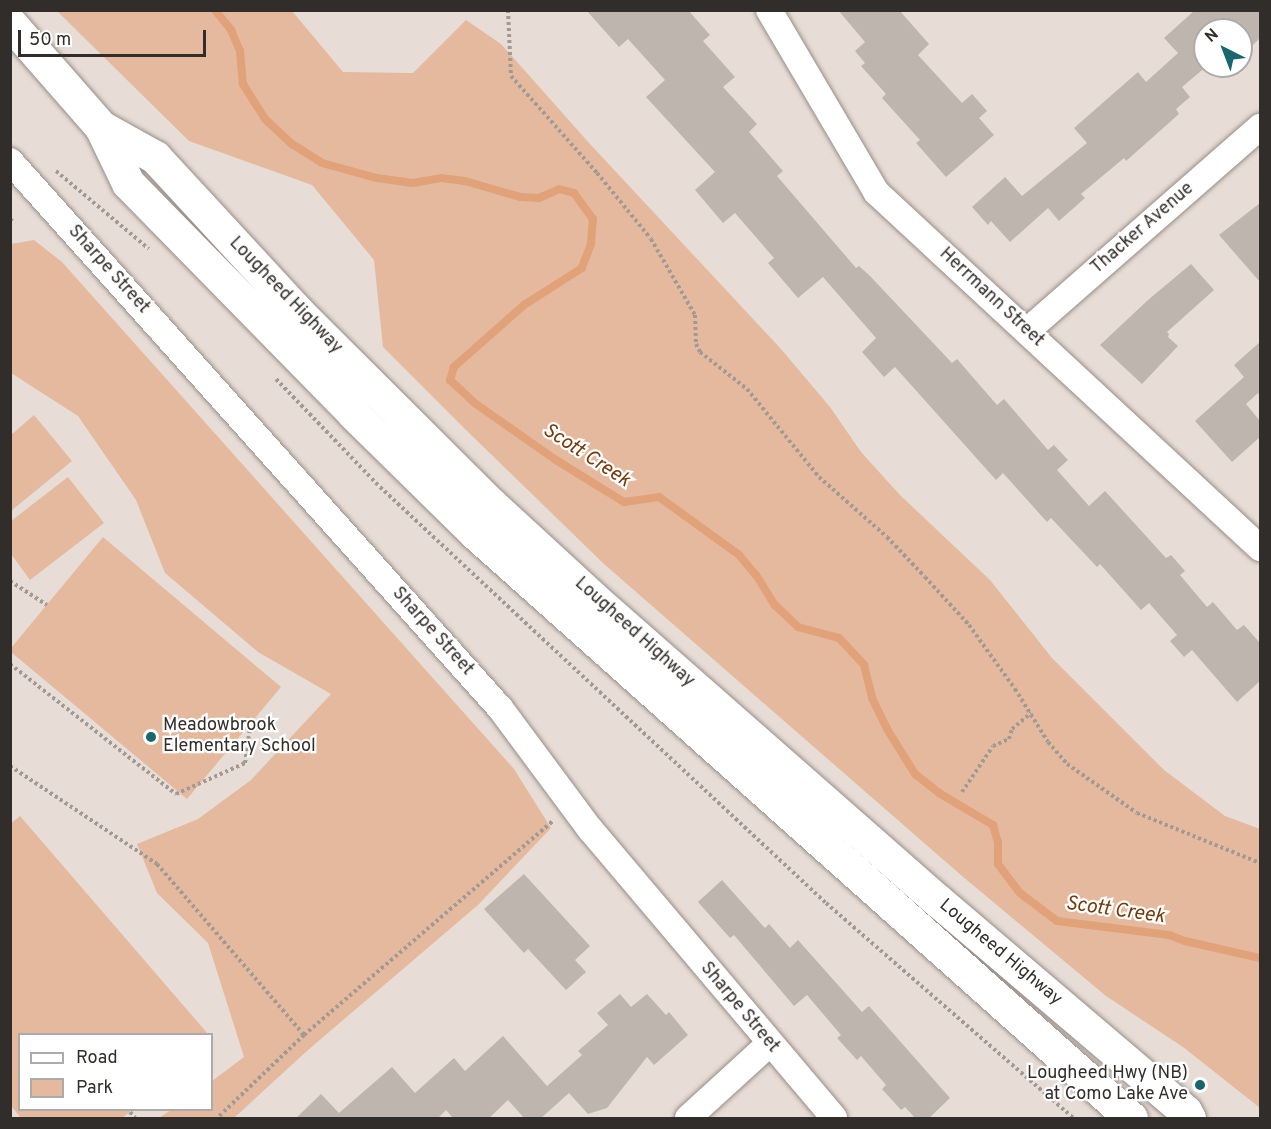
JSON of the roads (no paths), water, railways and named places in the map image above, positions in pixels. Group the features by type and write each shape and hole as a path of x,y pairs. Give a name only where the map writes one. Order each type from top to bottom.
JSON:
{"main road":[{"name":"Lougheed Highway","path":"10,23 101,127 128,183 354,414 475,533 1131,1119"},
{"name":"Lougheed Highway","path":"101,127 155,157 299,313 492,505 593,598 937,900 1185,1111 1189,1119"}],"street":[{"name":"Herrmann Street","path":"769,10 876,192 1257,538"},
{"name":"Thacker Avenue","path":"1027,331 1260,127"},
{"name":"Sharpe Street","path":"10,161 21,190 500,708 590,829 834,1119"},
{"path":"688,1119 769,1044"}],"waterway":[{"name":"Scott Creek","path":"215,10 231,30 240,51 243,84 265,119 292,144 322,163 377,178 413,183 441,178 465,181 520,197 539,198 559,189 574,193 593,219 591,244 582,268 524,305 454,367 450,380 476,404 556,460 624,502 659,497 739,555 756,575 775,605 798,627 839,638 864,665 872,698 887,729 915,774 939,793 993,825 998,842 998,864 1020,893 1057,921 1169,935 1185,941 1260,958"}],"place":[{"name":"Meadowbrook Elementary School","path":"151,737"},
{"name":"Lougheed Hwy (NB) at Como Lake Ave","path":"1200,1085"}]}
